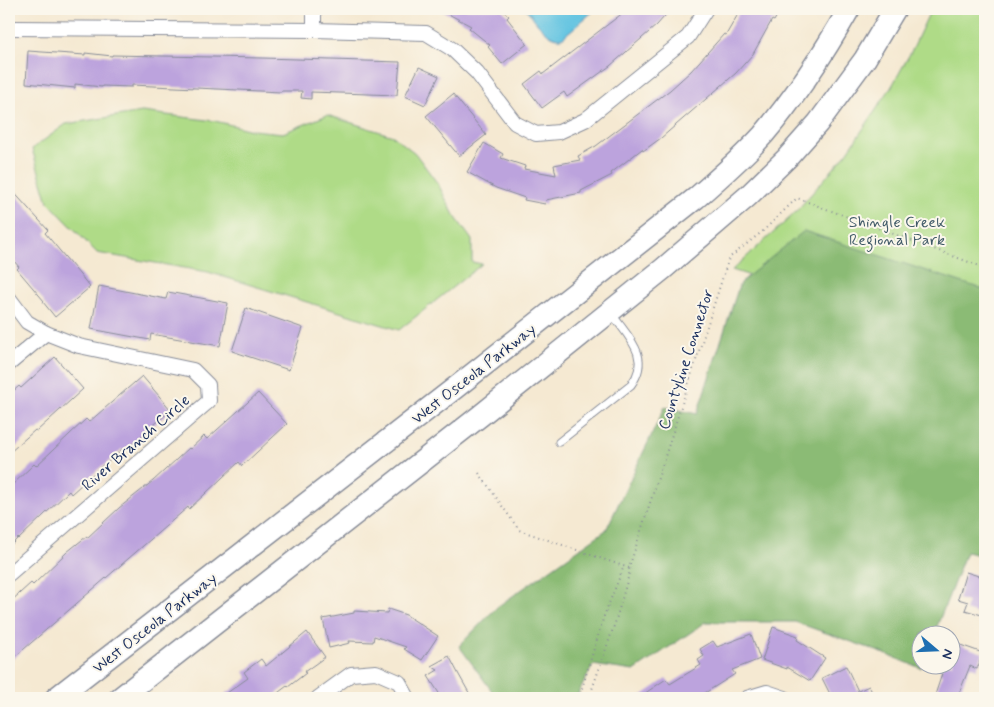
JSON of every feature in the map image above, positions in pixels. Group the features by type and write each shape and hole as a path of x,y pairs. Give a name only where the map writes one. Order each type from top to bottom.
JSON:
{"main road":[{"name":"West Osceola Parkway","path":"56,698 448,394 696,198 730,168 762,135 796,93 849,9"},
{"path":"120,698 610,312 741,202 787,158 818,123 865,59 895,9"}],"street":[{"path":"314,9 314,30"},
{"path":"9,28 314,30 426,33 452,48 477,73 515,123 536,134 559,132 585,120 688,36 706,9"},
{"name":"River Branch Circle","path":"9,298 27,322 46,333 79,346 193,370 208,385 209,401 9,574"},
{"path":"9,364 46,333"},
{"path":"318,698 351,674 376,672 399,682 408,698"},
{"path":"747,698 767,692 785,698"}],"lane":[{"path":"559,442 631,385 640,370 638,352 610,312"}],"path":[{"name":"Countyline Connector","path":"629,568 729,258 763,231 797,198 985,268"},
{"path":"479,473 519,530 629,568 630,571 615,622 588,698"},
{"path":"579,698 604,616 624,566"}],"green space":[{"name":"Shingle Creek Regional Park","path":"931,9 985,9 985,352 732,270 793,215 847,153 892,86 912,50"},
{"path":"142,112 215,121 252,130 283,133 327,115 393,136 415,153 438,184 454,215 472,240 472,262 482,264 399,330 208,272 97,253 48,202 32,149 66,124"},
{"path":"804,231 985,290 985,556 966,552 938,624 912,624 912,665 795,622 706,622 634,671 593,665 576,698 497,698 459,646 497,607 606,530 665,407 697,414 740,283"}],"water":[{"path":"526,9 596,9 562,38 557,38 546,32"}],"building":[{"path":"439,9 501,9 509,16 507,18 527,44 502,64 488,47 490,45 469,28 471,26"},
{"path":"628,9 671,9 657,25 610,66 567,97 564,92 542,108 524,84 541,71 543,74"},
{"path":"741,9 781,9 774,21 772,20 753,54 736,73 661,138 643,151 642,149 611,173 612,175 581,191 581,193 546,200 545,204 524,200 525,198 496,188 467,172 484,143 503,154 501,158 525,166 524,169 556,175 554,165 580,160 578,156 596,146 670,90 691,71 724,34 726,35"},
{"path":"28,51 112,56 400,62 397,95 311,92 311,99 301,98 302,91 281,92 132,85 132,87 102,87 75,84 75,88 26,83"},
{"path":"419,67 439,76 425,105 405,96"},
{"path":"453,94 486,135 459,156 426,116"},
{"path":"9,187 48,230 45,233 90,287 55,317 17,269 19,267 9,255"},
{"path":"99,286 166,299 168,292 228,303 220,346 151,334 150,340 91,329"},
{"path":"246,308 303,328 289,370 232,351"},
{"path":"55,357 83,389 37,431 35,430 9,453 9,395 19,386 21,388"},
{"path":"142,376 171,410 124,451 122,449 71,494 69,491 9,547 9,488 34,464 36,466 86,419 89,422"},
{"path":"258,393 287,424 242,466 239,462 189,509 188,507 9,662 9,603 31,583 33,585 67,552 87,536 87,538 189,448 204,436 207,439"},
{"path":"966,572 985,578 985,616 965,610 968,602 958,599"},
{"path":"388,609 406,615 438,636 422,660 404,649 406,647 374,636 373,642 349,641 350,643 329,648 323,619 354,613 354,611 387,613"},
{"path":"773,627 798,636 797,640 825,658 810,681 787,667 787,669 762,660"},
{"path":"307,632 325,657 304,672 306,673 288,687 271,698 220,698 248,678 244,672 261,659 266,666"},
{"path":"751,634 760,659 732,670 735,674 697,698 638,698 666,679 670,684 701,665 698,660 704,656 700,649 713,641 717,647"},
{"path":"962,646 983,653 977,669 970,666 957,698 934,698 942,674 962,674"},
{"path":"449,656 472,698 442,698 428,676 438,670 431,666"},
{"path":"846,666 858,691 869,686 875,698 832,698 822,678"}]}
